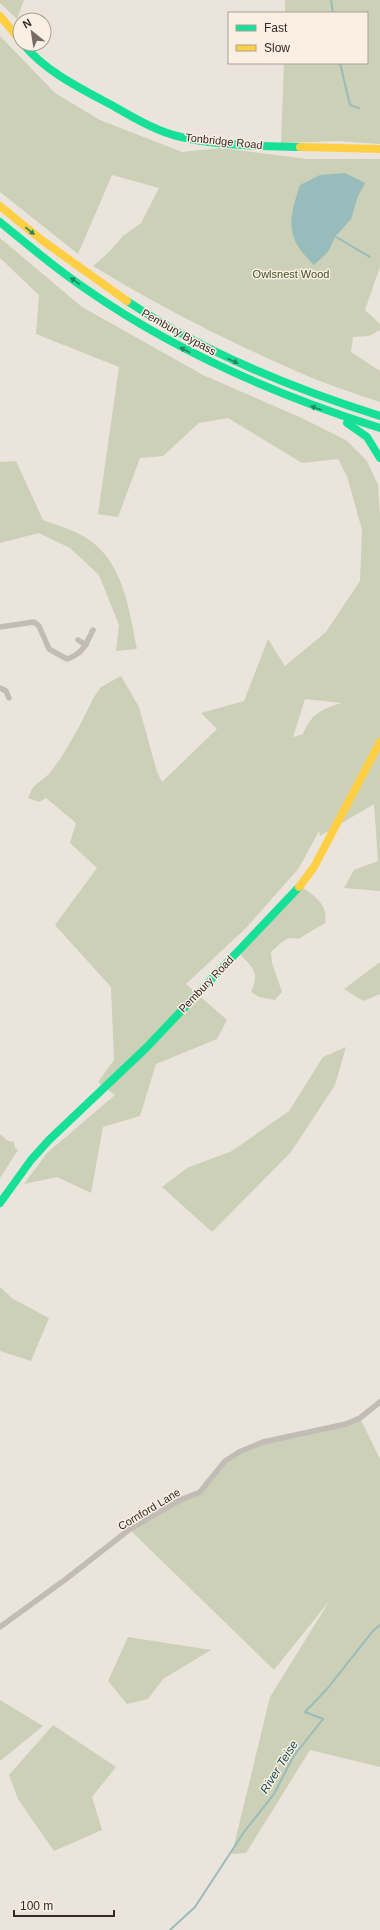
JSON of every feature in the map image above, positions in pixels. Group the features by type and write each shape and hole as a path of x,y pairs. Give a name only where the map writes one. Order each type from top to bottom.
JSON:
{"main road":[{"path":"0,16 12,30"},
{"name":"Tonbridge Road","path":"30,52 65,80 152,127 181,137 242,145 380,148"},
{"name":"Pembury Bypass","path":"0,206 56,253 97,283 173,330 248,368 285,384 380,416"},
{"name":"Pembury Bypass","path":"0,222 49,262 90,292 166,340 242,379 331,414 380,428"},
{"path":"356,409 380,411"},
{"path":"331,414 364,434 375,447 380,458"},
{"name":"Pembury Road","path":"0,1203 31,1160 49,1140 146,1048 300,886 314,867 380,742"}],"street":[{"path":"0,627 34,622 39,626 49,649 67,659 76,656 86,645 93,630"},
{"path":"78,640 86,645"},
{"path":"0,688 6,691 9,698"},
{"name":"Cornford Lane","path":"0,1627 66,1580 130,1529 180,1500 200,1492 225,1461 239,1452 262,1442 346,1424 360,1418 380,1402"}],"green space":[{"path":"0,0 24,0 20,12 12,12 12,14 0,3"},
{"path":"285,0 380,0 380,144 338,141 281,143 284,64 368,64 368,12 285,12"},
{"name":"Owlsnest Wood","path":"0,36 12,48 12,52 15,52 55,93 100,120 182,152 222,148 307,159 380,159 380,267 365,310 380,324 380,330 369,336 353,337 351,352 380,371 380,402 312,378 249,350 170,310 93,266 109,252 123,236 141,223 159,188 112,175 78,254 0,192"},
{"path":"0,238 82,307 203,375 304,419 346,440 367,461 378,485 380,516 380,891 344,888 354,870 378,861 374,804 320,836 319,831 299,868 246,928 186,984 227,1020 217,1039 156,1064 140,1116 103,1127 91,1193 57,1177 24,1184 47,1153 115,1095 98,1082 114,1060 111,987 55,925 97,868 70,843 76,823 46,798 39,802 28,798 33,787 49,774 61,758 101,687 121,676 139,707 157,772 162,782 217,729 201,713 244,701 268,639 285,666 326,632 360,581 362,530 347,476 338,459 302,463 228,418 199,423 163,456 140,458 118,517 98,514 119,367 36,334 39,295 0,258","holes":["305,699 341,703 318,713 310,721 303,734 293,737"]},
{"path":"16,461 43,520 83,536 107,557 116,571 127,601 137,649 116,651 119,625 99,575 70,548 39,533 0,543 0,462"},
{"path":"300,886 315,897 323,906 326,917 325,923 298,939 287,939 280,943 271,952 272,963 282,992 275,1000 259,997 251,992 254,985 255,974 238,951"},
{"path":"380,962 380,994 363,1001 344,989"},
{"path":"346,1047 335,1085 291,1152 212,1232 162,1187 187,1168 232,1151 289,1111 323,1057"},
{"path":"0,1134 8,1141 14,1142 15,1148 18,1150 0,1178"},
{"path":"0,1287 13,1299 49,1318 31,1361 0,1351"},
{"path":"360,1418 380,1459 380,1767 310,1750 246,1853 232,1854 270,1697 330,1600 274,1670 130,1530 180,1500 200,1492 225,1461 263,1442"},
{"path":"128,1637 211,1650 163,1679 148,1699 127,1704 108,1681"},
{"path":"0,1700 43,1726 0,1761"},
{"path":"53,1725 116,1767 92,1797 102,1830 54,1851 18,1799 9,1775"}],"water":[{"path":"345,173 365,183 358,196 351,219 335,237 328,252 314,265 298,246 292,228 293,209 300,185 320,175"}],"waterway":[{"path":"331,0 333,12"},
{"path":"340,64 350,105 359,108"},
{"path":"336,237 370,257"},
{"name":"River Teise","path":"170,1930 195,1907 244,1832 274,1794 293,1757 323,1719 305,1712 327,1689 372,1632 380,1625"}],"traffic: fast":[{"path":"30,52 43,64 66,80 139,120 172,135 196,140 240,145 300,147"},
{"path":"0,222 42,257 75,281 120,312 155,333 228,370 265,386 380,428"},
{"path":"127,301 187,337 250,368 314,394 380,416"},
{"path":"347,423 367,437 380,458"},
{"path":"0,1203 31,1160 49,1140 146,1048 299,887"}],"traffic: slow":[{"path":"0,16 12,30"},
{"path":"300,147 380,149"},
{"path":"0,206 43,241 127,301"},
{"path":"299,887 314,867 380,742"}]}
